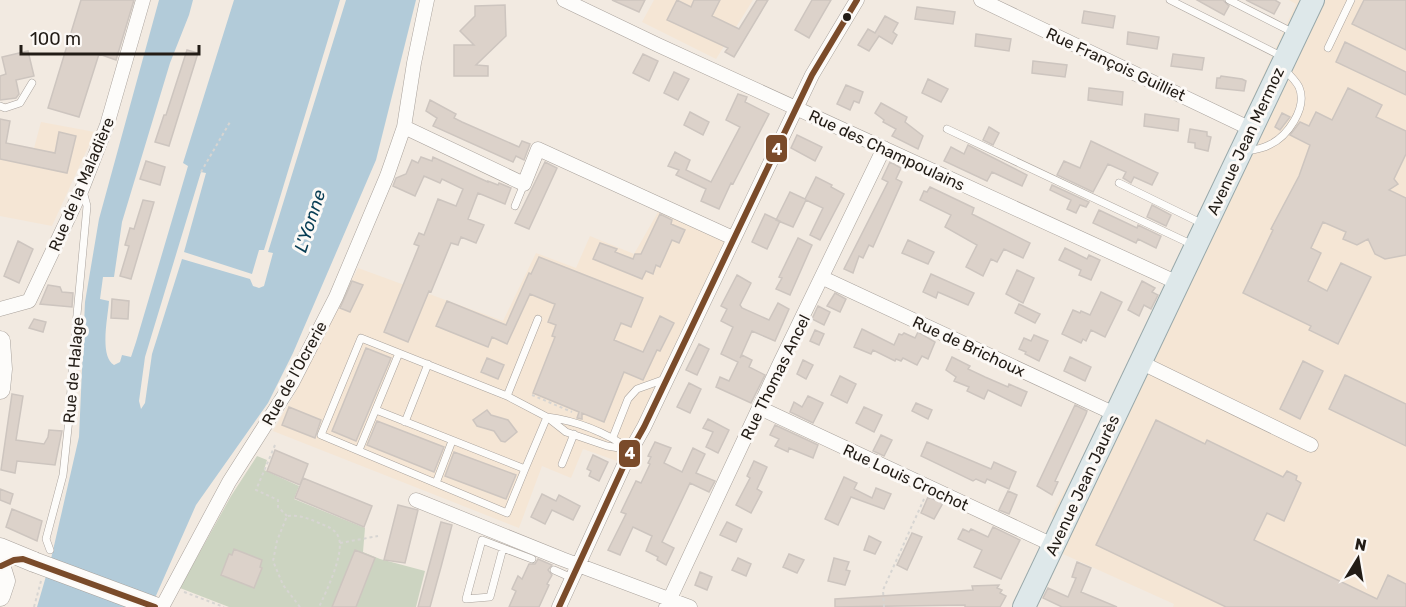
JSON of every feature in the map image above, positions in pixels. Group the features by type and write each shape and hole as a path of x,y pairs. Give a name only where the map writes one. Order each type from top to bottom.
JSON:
{"main road":[{"name":"Avenue Jean Mermoz","path":"1178,283 1313,0"},
{"name":"Avenue Jean Jaurès","path":"1024,607 1178,283"},
{"path":"0,340 2,369 0,389"},
{"path":"0,548 28,561 155,607"},
{"path":"0,597 5,581 0,566 14,560 28,561"}],"street":[{"name":"Rue de la Maladière","path":"0,309 29,301 82,189 107,125 143,0"},
{"name":"Rue de l'Ocrerie","path":"162,607 229,482 292,383 336,297 387,176 404,128 417,42 427,0"},
{"name":"Rue des Champoulains","path":"564,0 1178,283"},
{"path":"559,607 631,450 812,75 857,0"},
{"name":"Rue François Guilliet","path":"981,0 1251,129"},
{"path":"404,128 524,184 538,149 734,238"},
{"name":"Rue Thomas Ancel","path":"668,603 884,148"},
{"name":"Rue de Brichoux","path":"823,278 1115,414"},
{"path":"1140,362 1311,445"},
{"name":"Rue Louis Crochot","path":"760,408 1053,545"},
{"path":"416,500 575,572 668,603 690,607"}],"lane":[{"path":"1170,0 1283,62 1299,87 1301,99 1293,123 1284,135 1268,146 1240,152"},
{"path":"1229,0 1296,35"},
{"path":"1328,48 1351,0"},
{"path":"0,106 5,108 20,103 32,83"},
{"path":"947,129 1196,246"},
{"path":"1119,183 1206,225"},
{"path":"515,206 524,184"},
{"name":"Rue de Halage","path":"50,550 46,539 63,475 69,419 87,207 82,189"},
{"path":"507,396 538,319"},
{"path":"547,417 507,513 321,435 361,338 507,396 547,417 566,432 607,446 631,450"},
{"path":"359,450 399,353"},
{"path":"405,422 428,364"},
{"path":"613,437 628,399 637,388 667,378"},
{"path":"376,410 525,469"},
{"path":"547,417 570,420 613,437 631,450"},
{"path":"562,464 574,434"},
{"path":"436,483 452,441"},
{"path":"503,548 490,597 466,599 482,540 532,559"}],"path":[{"path":"201,172 230,122"},
{"path":"275,445 256,490 278,500 278,507 287,516"},
{"path":"884,607 883,590 928,488"},
{"path":"287,516 297,515 309,518 337,534 340,543 337,560 319,607"},
{"path":"287,516 277,541 273,561 283,585 300,607"},
{"path":"340,543 378,536"},
{"path":"172,587 224,607"}],"shaded area":[{"path":"654,0 753,0 716,59 642,22"},
{"path":"1289,0 1406,0 1406,607 1173,607 1174,604 1063,554 1052,514 1155,321 1296,4"},
{"path":"41,122 95,132 52,226 0,216 0,142 8,143 5,160 9,144 34,148"},
{"path":"658,212 725,242 620,462 583,449 571,478 542,466 519,528 273,431 295,393 358,268 503,321 536,253 576,268 590,236 634,254"}],"green space":[{"path":"257,456 267,460 264,470 299,486 294,499 365,528 363,552 425,571 416,607 229,607 180,588 231,496"}],"water":[{"name":"L'Yonne","path":"159,0 193,0 170,63 122,222 114,277 103,277 100,299 109,301 106,345 109,360 114,365 120,362 122,355 131,357 136,342 188,166 183,163 234,0 340,0 264,250 259,250 252,274 184,252 206,173 201,172 145,357 139,401 141,409 145,403 152,354 182,259 250,279 253,286 259,288 264,286 273,253 268,252 346,0 416,0 376,160 293,353 268,403 196,505 151,607 37,607 51,559 79,437 85,302 99,219"}],"building":[{"path":"81,0 134,0 116,60 99,54 79,117 48,108"},
{"path":"612,0 645,0 639,12"},
{"path":"677,0 691,7 694,0 720,0 712,16 739,29 757,0 768,0 734,57 725,52 728,48 667,20"},
{"path":"812,0 831,0 809,38 795,30"},
{"path":"1197,0 1223,0 1229,6 1224,15"},
{"path":"1246,0 1275,0 1280,3 1274,14"},
{"path":"1364,0 1406,0 1406,50 1352,24"},
{"path":"505,5 506,36 476,65 488,66 488,76 454,76 454,45 474,45 460,31 475,16 475,6"},
{"path":"917,7 955,12 953,24 915,19"},
{"path":"1084,11 1115,16 1113,28 1082,23"},
{"path":"885,16 898,23 893,32 897,35 892,44 879,36 869,51 858,45 868,29 875,33"},
{"path":"1128,32 1159,37 1157,49 1127,44"},
{"path":"976,34 1011,39 1009,51 975,46"},
{"path":"1345,42 1406,72 1406,95 1336,62"},
{"path":"187,50 198,53 169,146 155,142"},
{"path":"28,51 34,76 16,80 19,94 16,98 0,100 0,76 6,74 2,57"},
{"path":"643,54 658,61 649,81 633,73"},
{"path":"1173,54 1204,58 1202,70 1171,66"},
{"path":"1033,61 1067,65 1065,77 1032,73"},
{"path":"674,72 689,79 678,100 664,93"},
{"path":"1221,76 1246,81 1244,91 1216,88 1217,78"},
{"path":"928,79 948,89 941,102 922,93"},
{"path":"846,85 863,92 859,103 854,101 850,110 837,104"},
{"path":"1089,88 1123,92 1122,105 1088,100"},
{"path":"1348,88 1382,105 1376,117 1406,131 1406,154 1394,179 1398,184 1389,190 1406,198 1406,255 1385,259 1375,254 1368,239 1357,245 1343,239 1346,232 1323,222 1311,248 1321,253 1308,281 1327,291 1341,263 1371,277 1338,344 1309,330 1311,326 1243,293 1273,230 1271,229 1299,176 1310,145 1290,135 1300,122 1309,126 1316,112 1332,120"},
{"path":"738,94 747,97 745,102 769,114 719,209 701,201 706,189 676,175 679,170 668,166 675,152 690,160 686,170 711,182 740,127 726,120"},
{"path":"430,100 456,114 454,118 462,122 519,147 522,141 530,144 524,160 516,156 513,162 433,126 437,118 426,111"},
{"path":"881,103 907,117 905,122 923,136 918,149 892,136 896,129 883,122 884,120 875,113"},
{"path":"690,112 709,122 703,135 684,125"},
{"path":"1282,113 1290,117 1280,130 1275,127"},
{"path":"1145,114 1179,119 1178,131 1144,126"},
{"path":"0,119 10,121 6,143 55,153 59,132 76,136 67,173 0,159"},
{"path":"989,127 999,133 993,145 983,140"},
{"path":"1190,129 1207,132 1207,136 1211,137 1208,151 1195,148 1195,143 1188,142"},
{"path":"797,135 822,147 815,161 791,148"},
{"path":"1091,141 1158,173 1152,185 1134,177 1131,183 1123,178 1126,172 1108,164 1093,192 1057,175 1064,161 1080,168"},
{"path":"968,145 1027,175 1022,186 992,172 987,181 944,161 951,147 964,154"},
{"path":"421,157 432,161 433,157 488,182 498,185 499,183 511,188 505,204 478,193 468,219 484,225 476,243 461,237 458,245 451,243 408,342 384,332 419,246 414,244 419,233 424,235 438,199 456,206 463,189 442,179 440,183 424,176 415,196 393,186 396,178 406,174 412,160 418,163"},
{"path":"146,161 165,167 160,185 140,179"},
{"path":"545,162 557,168 529,229 515,223"},
{"path":"890,162 901,168 896,179 902,182 873,247 869,245 863,258 859,256 853,273 844,269 888,182 882,179"},
{"path":"816,177 844,194 820,240 810,235 823,208 806,200 793,227 776,220 790,192 805,199"},
{"path":"1052,185 1089,202 1086,207 1080,205 1076,213 1067,209 1071,200 1050,190"},
{"path":"930,187 974,208 972,214 1030,243 1023,258 1004,249 997,262 991,259 983,276 966,267 977,245 945,227 951,215 920,200 924,191 927,192"},
{"path":"143,200 154,202 131,279 120,276 129,246 125,245 130,228 134,229"},
{"path":"1152,205 1171,215 1166,226 1147,217"},
{"path":"1099,210 1137,228 1138,225 1161,236 1156,248 1138,239 1136,243 1093,223"},
{"path":"660,214 672,220 671,224 685,230 679,243 672,240 660,267 656,265 653,274 646,271 642,279 593,259 600,243 617,249 615,252 633,259 635,254 641,254"},
{"path":"765,214 780,221 767,249 752,242"},
{"path":"798,238 812,245 790,295 776,289 782,278 779,277"},
{"path":"908,240 934,252 928,264 902,253"},
{"path":"18,241 33,249 19,283 4,276"},
{"path":"1065,248 1087,259 1089,255 1100,260 1091,280 1079,275 1081,270 1059,260"},
{"path":"539,257 643,298 631,327 621,323 614,340 643,352 660,316 674,323 660,351 657,350 643,380 624,372 604,422 582,413 582,419 577,418 579,412 533,393 555,337 552,336 556,325 548,322 555,304 530,294 507,344 492,337 488,347 436,326 447,301 506,325 529,273 531,274"},
{"path":"1017,270 1034,278 1023,303 1006,294"},
{"path":"931,274 974,293 968,305 938,292 936,298 923,292"},
{"path":"737,275 751,283 740,305 742,308 769,320 778,303 789,309 775,341 752,331 740,358 742,355 752,360 749,367 765,375 751,403 716,387 720,377 729,381 738,362 721,354 733,327 721,321 727,309 721,306"},
{"path":"352,281 363,285 350,312 340,308"},
{"path":"1142,281 1155,288 1152,292 1158,295 1151,309 1144,305 1139,316 1128,310"},
{"path":"48,285 60,287 62,292 73,293 72,307 40,304"},
{"path":"1101,292 1122,302 1105,337 1091,330 1086,341 1083,339 1081,343 1062,334 1073,310 1090,315"},
{"path":"835,293 846,299 840,312 827,306"},
{"path":"112,299 129,301 128,319 111,318"},
{"path":"1019,304 1040,314 1035,323 1015,313"},
{"path":"818,306 830,312 824,325 812,319"},
{"path":"34,319 46,322 43,332 29,328"},
{"path":"862,329 894,345 899,334 904,333 915,338 918,332 935,342 928,359 922,356 917,365 903,358 901,361 896,359 895,361 873,350 871,354 854,347"},
{"path":"815,330 824,334 819,345 810,341"},
{"path":"1034,335 1048,341 1039,361 1019,349 1024,338 1031,341"},
{"path":"699,344 709,349 697,375 686,370"},
{"path":"366,348 391,358 356,441 332,431"},
{"path":"952,357 970,366 968,369 985,377 1027,392 1021,406 988,390 984,399 967,391 969,387 954,381 956,377 946,370"},
{"path":"1070,357 1091,367 1085,381 1064,371"},
{"path":"487,358 504,365 498,379 481,372"},
{"path":"803,360 813,365 806,379 797,374"},
{"path":"1303,361 1323,371 1300,419 1280,409"},
{"path":"1345,375 1406,404 1406,446 1329,409"},
{"path":"840,376 856,384 847,403 831,395"},
{"path":"689,383 701,389 690,413 677,407"},
{"path":"12,394 23,396 16,440 44,444 49,430 62,431 55,465 17,461 15,473 1,470"},
{"path":"808,396 823,403 813,423 790,412 794,402 802,407"},
{"path":"916,403 932,410 928,419 912,411"},
{"path":"1075,405 1087,411 1055,481 1058,482 1052,495 1037,486"},
{"path":"289,407 321,420 315,438 282,425"},
{"path":"864,407 882,415 874,432 856,423"},
{"path":"487,410 491,415 508,420 517,432 505,442 501,441 494,431 477,426 473,420"},
{"path":"708,419 729,430 718,453 706,447 713,432 703,428"},
{"path":"1156,420 1205,444 1207,440 1283,477 1287,471 1297,476 1296,480 1301,483 1284,521 1267,513 1254,540 1377,599 1388,575 1406,584 1406,607 1226,607 1096,545"},
{"path":"377,421 444,447 434,472 367,445"},
{"path":"775,425 818,445 813,458 789,448 788,452 775,446 779,439 770,435"},
{"path":"881,435 892,440 884,456 873,451"},
{"path":"655,442 671,448 664,463 682,472 693,448 705,454 696,473 715,481 709,492 690,483 662,542 674,548 666,565 657,560 658,557 646,551 652,536 633,527 620,555 608,550 626,514 621,512 636,481 641,483 650,464 648,463 651,457 648,456"},
{"path":"927,442 991,469 994,462 1016,472 1009,489 987,479 985,483 976,479 973,481 921,456"},
{"path":"275,450 308,464 300,485 267,471"},
{"path":"454,452 516,475 506,499 445,476"},
{"path":"593,455 608,462 599,481 589,476 591,471 587,469"},
{"path":"754,461 767,467 757,489 762,492 751,513 736,505 750,478 747,476"},
{"path":"844,477 857,483 854,489 872,498 876,488 891,494 884,509 851,497 838,525 825,519"},
{"path":"303,478 372,506 364,527 295,498"},
{"path":"0,489 13,494 10,504 0,500"},
{"path":"1008,491 1017,495 1009,514 999,510"},
{"path":"542,494 556,501 559,495 580,506 573,520 552,510 545,524 531,517"},
{"path":"928,497 943,503 934,519 921,513"},
{"path":"398,505 418,510 405,563 384,560"},
{"path":"12,509 42,521 37,541 6,527"},
{"path":"441,522 452,525 441,567 430,607 418,607"},
{"path":"727,522 742,529 736,542 720,535"},
{"path":"993,527 1020,540 1001,579 974,567 982,550 958,539 963,529 969,532 971,529 988,537"},
{"path":"912,533 922,537 907,570 897,565"},
{"path":"869,536 881,542 875,554 864,550"},
{"path":"234,549 262,560 260,567 262,568 254,588 221,575 229,554 232,555"},
{"path":"355,550 375,558 356,607 332,607"},
{"path":"789,554 804,560 797,573 783,567"},
{"path":"738,558 751,564 746,576 732,570"},
{"path":"834,558 849,562 846,570 850,571 845,585 828,581"},
{"path":"538,559 552,565 548,570 552,575 547,584 549,585 539,607 509,607 516,591 512,589 518,576 522,579 529,564 535,564"},
{"path":"1077,562 1091,568 1081,592 1117,607 1062,607 1043,598 1048,588 1068,597 1076,578 1072,577"},
{"path":"700,572 712,577 707,590 695,585"},
{"path":"999,585 997,588 1002,590 1000,593 1006,596 1000,607 965,607 965,605 835,607 835,599 973,590 972,586"}],"transit line":[{"name":"4","path":"559,607 631,450 812,75 857,0"},
{"name":"4","path":"1,566 23,559 155,607"}]}
